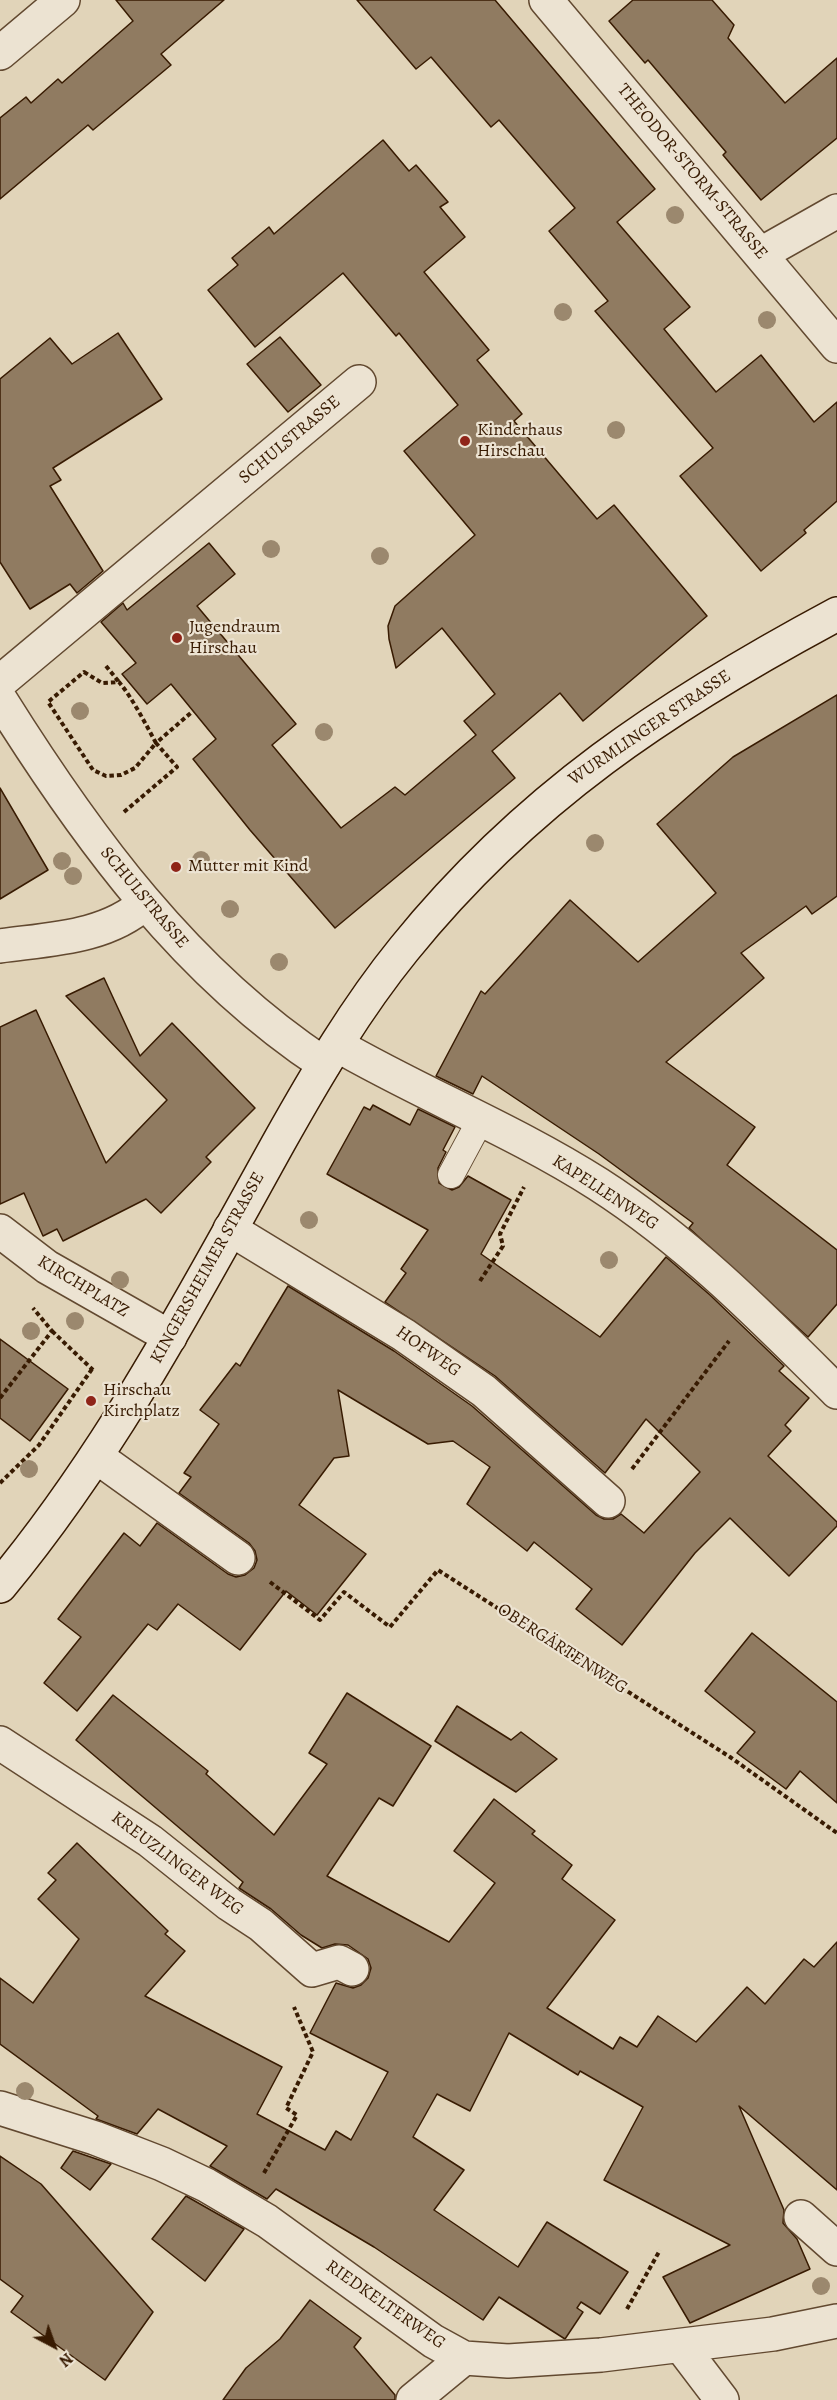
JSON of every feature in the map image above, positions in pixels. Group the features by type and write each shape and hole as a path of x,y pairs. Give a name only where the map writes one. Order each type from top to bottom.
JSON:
{"street":[{"path":"0,53 63,0"},
{"name":"THEODOR-STORM-STRASSE","path":"546,0 837,346"},
{"path":"761,254 837,211"},
{"name":"SCHULSTRASSE","path":"0,682 359,382"},
{"name":"WURMLINGER STRASSE","path":"364,1002 403,950 448,898 534,812 578,776 694,696 837,614"},
{"name":"SCHULSTRASSE","path":"0,699 56,786 94,837 146,903 204,968 250,1010 331,1055"},
{"path":"0,946 74,936 100,929 136,911 146,903"},
{"name":"KINGERSHEIMER STRASSE","path":"0,1586 97,1457 131,1403 331,1055 364,1002"},
{"name":"KAPELLENWEG","path":"331,1055 401,1082 541,1152 595,1182 657,1225 753,1310 837,1392"},
{"name":"HOFWEG","path":"230,1229 404,1335 484,1391 608,1500"},
{"name":"KIRCHPLATZ","path":"0,1231 47,1267 170,1337"},
{"path":"97,1457 238,1558"},
{"name":"KREUZLINGER WEG","path":"0,1743 150,1841 229,1904 261,1925 312,1970"},
{"path":"312,1970 339,1962 352,1969"},
{"name":"RIEDKELTERWEG","path":"0,2108 86,2134 162,2164 245,2207 433,2341 464,2358 508,2361 602,2355 773,2334 837,2321"},
{"path":"801,2217 837,2249"},
{"path":"681,2346 722,2400"},
{"path":"413,2400 464,2358"}],"lane":[{"path":"450,1175 480,1121"}],"path":[{"path":"94,837 177,767 156,743 135,710 132,698 106,666"},
{"path":"119,682 102,683 84,672 48,702 93,770 106,776 122,775 135,768 156,743 193,711"},
{"path":"480,1281 503,1246 500,1234 541,1152"},
{"path":"31,1306 52,1331 131,1403"},
{"path":"608,1500 753,1310"},
{"path":"0,1398 52,1331"},
{"path":"0,1483 39,1445 92,1369"},
{"name":"OBERGÄRTENWEG","path":"307,1610 320,1620 344,1592 390,1627 438,1570 730,1757 837,1833"},
{"path":"245,2207 297,2115 286,2108 313,2052 299,2023 290,1996 312,1970"},
{"path":"602,2355 660,2250"}],"building":[{"path":"116,0 224,0 161,54 171,65 93,130 88,125 0,199 0,118 26,97 31,103 58,79 62,83 133,21"},
{"path":"357,0 495,0 655,189 617,222 690,307 664,329 716,392 761,355 814,422 837,402 837,501 804,530 806,533 761,571 680,476 713,448 595,311 608,301 549,231 575,208 499,120 491,127 431,57 416,69"},
{"path":"633,0 712,0 734,25 728,38 785,103 837,58 837,138 761,200 723,155 726,152 648,60 645,63 609,21"},
{"path":"383,140 409,171 416,165 448,202 440,207 465,237 424,272 489,350 477,360 522,414 514,421 597,519 614,505 707,616 583,721 560,693 492,751 515,778 335,928 250,830 193,759 216,739 171,684 147,704 122,674 136,663 101,622 123,603 127,610 209,543 235,574 197,606 296,724 272,745 341,828 395,787 405,795 476,735 464,721 495,694 442,628 396,668 388,626 395,606 475,535 404,451 458,405 399,333 396,336 343,273 255,347 208,290 238,265 232,258 269,227 274,234"},
{"path":"118,333 162,399 53,468 61,480 50,486 103,571 77,593 70,584 30,609 0,562 0,379 50,338 72,364"},
{"path":"280,337 321,385 288,412 247,364"},
{"path":"837,695 837,896 812,914 806,906 741,953 764,978 666,1062 755,1127 727,1165 837,1250 837,1304 808,1337 689,1228 693,1223 599,1154 482,1076 473,1094 436,1076 481,991 485,994 570,900 638,962 716,893 657,824 733,757"},
{"path":"0,788 48,870 0,899"},
{"path":"104,978 140,1056 172,1023 255,1108 206,1157 211,1162 161,1213 146,1199 63,1241 57,1229 43,1236 24,1193 0,1204 0,1027 36,1010 106,1163 167,1100 66,996"},
{"path":"373,1105 410,1125 418,1109 455,1127 443,1150 446,1152 438,1168 439,1183 452,1190 459,1187 468,1176 511,1200 481,1254 600,1337 666,1257 710,1295 784,1366 779,1371 809,1398 785,1425 791,1431 768,1456 837,1522 837,1526 789,1576 730,1518 695,1553 622,1645 576,1609 592,1589 534,1542 527,1551 467,1504 490,1467 453,1441 428,1444 338,1390 349,1456 334,1458 299,1505 366,1554 317,1615 286,1591 240,1650 178,1604 157,1630 148,1624 77,1711 44,1683 81,1637 58,1619 124,1533 140,1546 157,1523 228,1574 236,1577 245,1575 254,1568 257,1560 255,1551 249,1543 179,1493 191,1477 184,1473 219,1424 200,1410 236,1363 240,1366 288,1286 394,1351 472,1406 596,1515 604,1519 613,1519 621,1514 644,1533 700,1472 646,1419 605,1473 495,1376 385,1302 406,1273 401,1269 428,1230 327,1174 364,1107 370,1110"},
{"path":"0,1339 68,1389 30,1441 0,1418"},
{"path":"752,1633 837,1702 837,1803 800,1771 786,1789 737,1753 755,1732 705,1691"},
{"path":"347,1693 431,1746 393,1806 379,1798 327,1876 449,1942 495,1883 454,1851 494,1799 535,1831 532,1834 572,1865 562,1879 615,1920 547,2008 613,2049 620,2037 637,2047 658,2016 696,2042 747,1987 765,2004 804,1959 814,1967 837,1942 837,2190 739,2106 784,2210 783,2223 797,2239 810,2269 690,2323 663,2277 730,2245 604,2180 643,2107 580,2071 578,2075 509,2033 470,2111 437,2094 413,2137 464,2170 434,2210 518,2267 547,2222 628,2272 600,2314 581,2302 577,2308 583,2312 565,2339 499,2297 483,2320 374,2247 276,2189 267,2199 210,2166 227,2146 158,2109 137,2134 96,2119 98,2116 0,2044 0,1978 33,2003 79,1939 38,1899 56,1880 48,1873 77,1843 168,1931 165,1934 185,1951 145,1996 282,2067 257,2114 325,2150 336,2131 351,2140 388,2072 310,2033 336,1983 353,1988 361,1985 368,1978 371,1968 368,1959 348,1945 335,1944 322,1948 301,1935 271,1909 239,1888 243,1882 76,1740 113,1695 208,1771 206,1774 274,1835 327,1764 309,1753"},
{"path":"457,1706 511,1740 521,1732 557,1759 516,1792 435,1741"},
{"path":"73,2151 111,2164 90,2190 61,2168"},
{"path":"0,2156 41,2184 153,2312 105,2380 11,2312 23,2296 0,2279"},
{"path":"186,2196 244,2229 205,2281 152,2239"},
{"path":"310,2300 361,2338 354,2347 395,2395 395,2400 223,2400 246,2368 280,2339"}],"place":[{"name":"Kinderhaus Hirschau","path":"465,441"},
{"name":"Jugendraum Hirschau","path":"177,638"},
{"name":"Mutter mit Kind","path":"176,867"},
{"name":"Hirschau Kirchplatz","path":"91,1401"}]}
